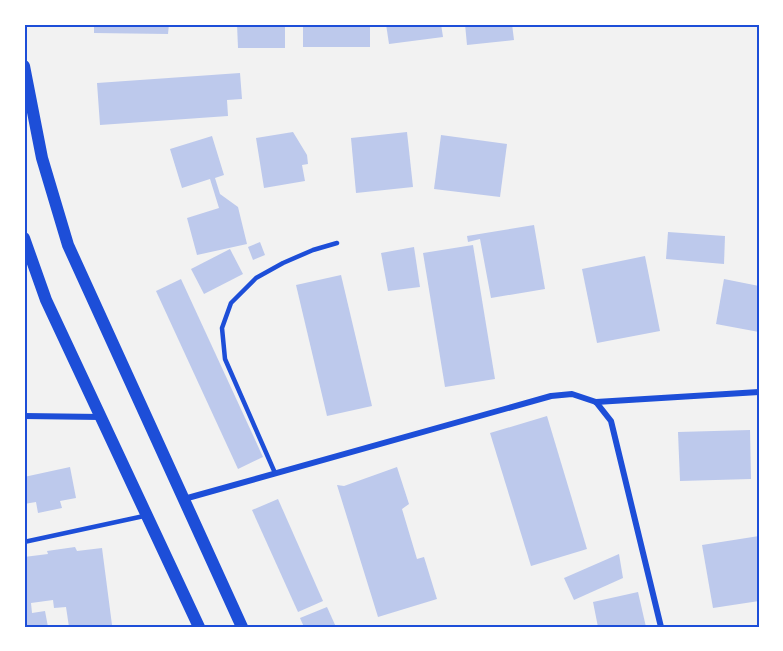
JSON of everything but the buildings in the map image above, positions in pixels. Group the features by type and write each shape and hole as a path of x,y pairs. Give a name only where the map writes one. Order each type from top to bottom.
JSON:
{"main road":[{"path":"24,66 42,158 68,245 243,627"},
{"path":"24,238 46,300 199,627"}],"street":[{"path":"184,499 551,396 572,394 596,402 759,392"},
{"path":"596,402 611,421 661,627"},
{"path":"24,416 101,417"}],"lane":[{"path":"275,473 225,359 222,328 231,303 256,278 313,250 337,243"},
{"path":"24,542 147,515"}]}
